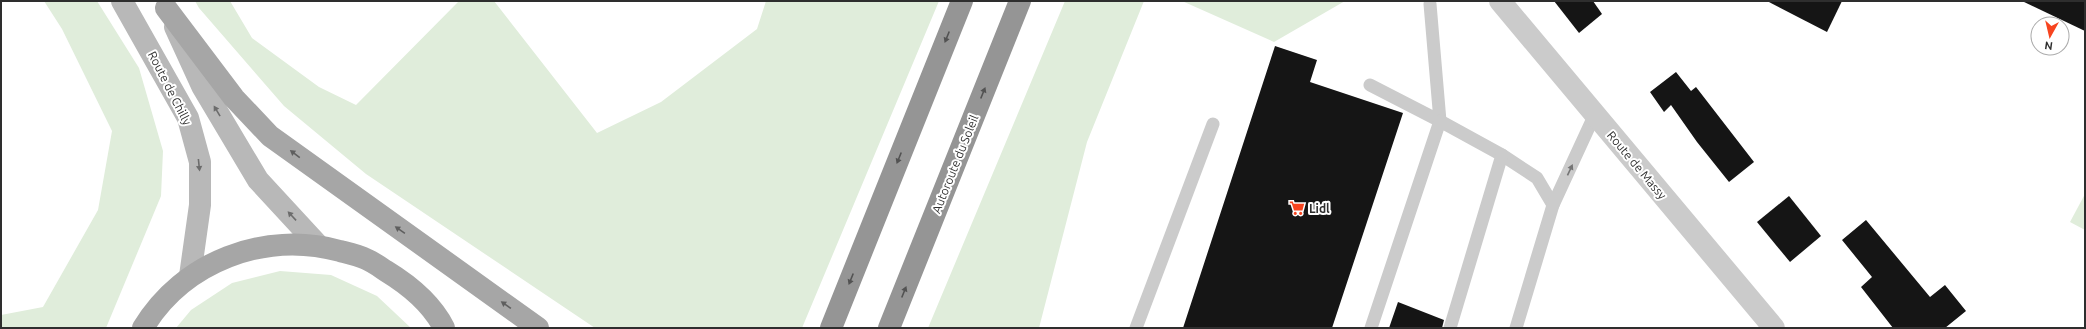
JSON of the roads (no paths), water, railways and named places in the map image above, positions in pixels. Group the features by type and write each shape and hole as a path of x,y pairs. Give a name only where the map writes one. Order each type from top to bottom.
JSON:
{"highway":[{"path":"832,328 962,1"},
{"name":"Autoroute du Soleil","path":"889,328 1020,1"}],"main road":[{"name":"Route de Chilly","path":"122,1 188,118 200,162 200,205 190,276"},
{"path":"164,4 202,86 258,180 318,245"},
{"path":"164,4 234,98 270,136 538,328"},
{"path":"143,328 154,309 190,276 229,255 273,244 318,245 364,258 406,283 439,318 444,328"}],"street":[{"name":"Route de Massy","path":"1500,1 1774,328"}],"lane":[{"path":"1370,328 1440,121 1430,4"},
{"path":"1370,85 1502,155 1536,178 1553,205"},
{"path":"1516,328 1553,205 1595,114"},
{"path":"1136,328 1213,124"},
{"path":"1450,328 1502,155"}],"place":[{"name":"Lidl","path":"1297,208"}]}
